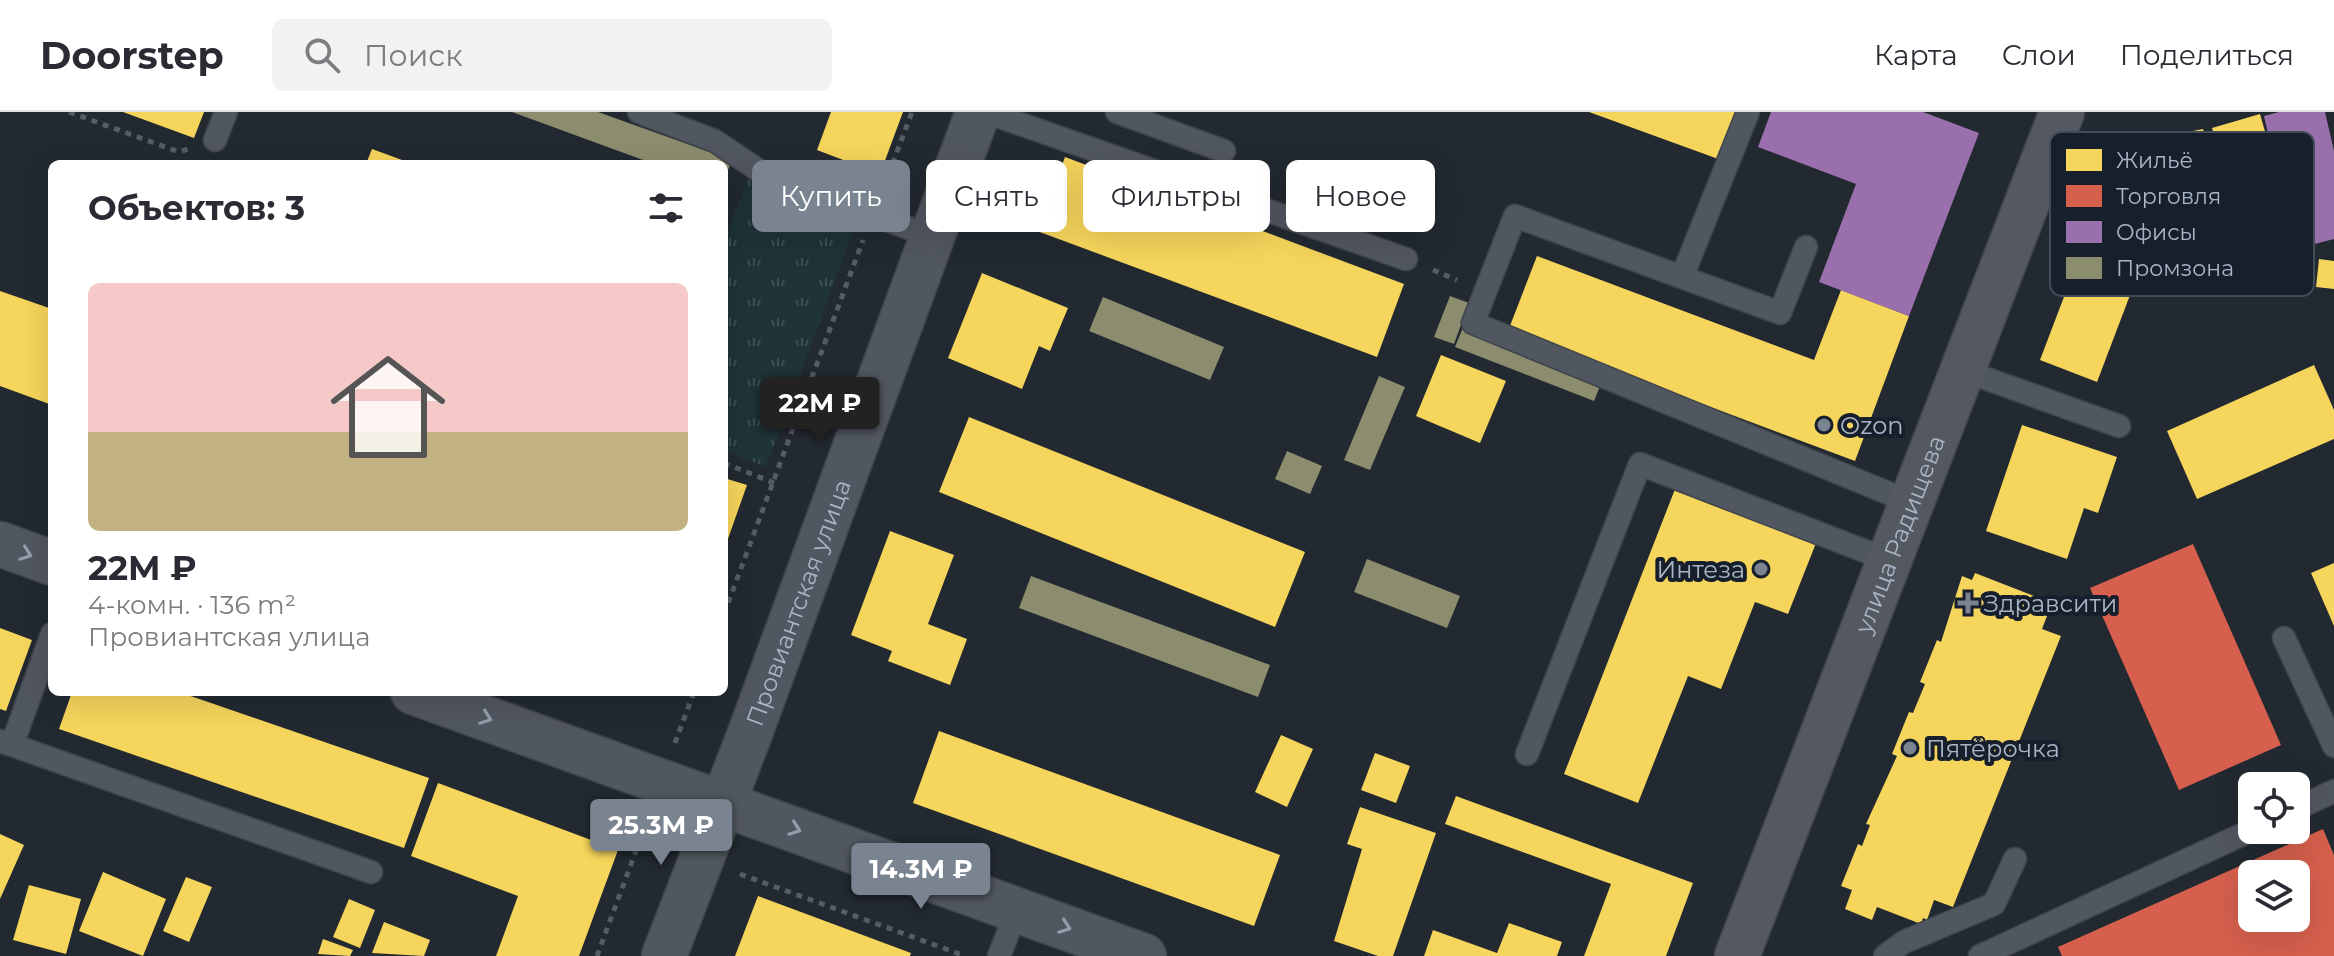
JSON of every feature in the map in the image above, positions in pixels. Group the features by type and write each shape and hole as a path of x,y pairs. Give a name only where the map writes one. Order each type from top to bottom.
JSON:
{"main road":[{"name":"улица Радищева","path":"2054,132 2062,112"},
{"name":"улица Радищева","path":"1737,956 2050,143"}],"street":[{"name":"Провиантская улица","path":"664,956 978,112"},
{"path":"0,544 48,562"},
{"path":"424,696 1144,956"}],"lane":[{"path":"215,140 226,112"},
{"path":"639,112 715,141 752,166"},
{"path":"986,112 1406,259"},
{"path":"1117,112 1224,151"},
{"path":"1682,277 1748,112"},
{"path":"1806,247 1780,313 1515,216 1473,323 1910,502"},
{"path":"910,229 932,237"},
{"path":"1962,370 2119,426"},
{"path":"1527,754 1640,464 1888,560"},
{"path":"2284,638 2334,746"},
{"path":"48,643 6,743 371,872"},
{"path":"2310,802 2334,791"},
{"path":"1980,956 2238,836"},
{"path":"1885,956 1904,942 1994,904 2015,859"},
{"path":"999,956 1017,910"}],"path":[{"path":"69,112 179,152 215,140"},
{"path":"894,160 912,112"},
{"path":"728,604 867,232"},
{"path":"1406,259 1484,291"},
{"path":"728,465 774,483"},
{"path":"641,837 965,956"}],"green space":[{"path":"749,175 752,176 752,232 853,232 766,467 728,453 728,231"}],"building: Жильё":[{"path":"123,112 204,112 194,138"},
{"path":"831,112 903,112 885,160 843,160 817,150"},
{"path":"1589,112 1739,112 1721,160"},
{"path":"2260,114 2265,132 2213,132 2212,128"},
{"path":"372,149 402,160 368,160"},
{"path":"1065,157 1083,164 1083,232 1265,232 1404,284 1377,357 1040,232 1067,232 1067,160 1064,160"},
{"path":"1537,256 1814,360 1841,290 1909,316 1855,461 1508,331"},
{"path":"2319,259 2334,261 2334,289 2316,287"},
{"path":"982,273 1068,308 1050,351 1039,346 1022,389 948,358"},
{"path":"0,291 48,308 48,404 0,386"},
{"path":"2064,296 2130,296 2097,382 2040,360"},
{"path":"1441,355 1506,381 1480,443 1416,416"},
{"path":"2314,365 2334,410 2334,439 2197,499 2167,431"},
{"path":"969,417 1305,552 1275,627 939,492"},
{"path":"2022,425 2117,457 2098,513 2084,508 2067,559 1986,531"},
{"path":"728,479 747,485 728,539"},
{"path":"1677,484 1818,538 1788,614 1755,602 1721,689 1688,676 1638,803 1564,774"},
{"path":"890,531 954,555 928,624 967,639 950,685 888,661 892,651 851,635"},
{"path":"2334,563 2334,626 2311,573"},
{"path":"1975,573 2052,603 2042,629 2061,636 1953,907 1934,900 1927,920 1923,918 1921,924 1877,907 1872,920 1845,909 1852,890 1841,886 1858,844 1862,846 1870,825 1866,824 1897,756 1892,754 1909,712 1913,713 1925,684 1920,682 1937,640 1941,642 1962,576 1972,580"},
{"path":"0,628 32,640 6,711 0,709"},
{"path":"71,696 191,696 429,778 404,848 59,729"},
{"path":"939,731 1280,855 1254,926 913,803"},
{"path":"1281,735 1313,749 1287,807 1255,792"},
{"path":"1375,753 1410,766 1396,803 1361,790"},
{"path":"438,783 618,850 579,956 496,956 518,896 411,856"},
{"path":"1456,796 1693,883 1666,956 1584,956 1611,884 1445,824"},
{"path":"1360,807 1436,833 1393,956 1378,956 1334,941 1362,849 1347,844"},
{"path":"0,834 24,845 0,899"},
{"path":"103,872 166,899 143,956 79,931"},
{"path":"186,877 212,887 189,942 163,931"},
{"path":"29,885 81,899 66,954 13,940"},
{"path":"758,896 911,953 910,956 735,956"},
{"path":"349,899 375,910 360,948 333,937"},
{"path":"384,922 430,940 424,956 372,953"},
{"path":"1509,923 1562,942 1557,956 1424,956 1433,930 1497,953"},
{"path":"323,939 353,950 350,956 318,954"}],"building: Торговля":[{"path":"2193,544 2281,745 2179,790 2090,588"},
{"path":"2323,829 2334,855 2334,956 2062,956 2058,947 2238,867 2238,932 2310,932 2310,860 2253,860 2289,844 2310,844 2310,835"}],"building: Офисы":[{"path":"1771,112 1923,112 1979,133 1909,316 1819,282 1856,184 1758,147"},
{"path":"2279,112 2325,112 2334,151 2334,239 2314,244 2314,132 2268,132 2264,116"}],"building: Промзона":[{"path":"512,112 598,112 732,160 728,170 728,160 643,160"},
{"path":"1450,296 1469,303 1454,344 1434,337"},
{"path":"1103,297 1224,347 1210,380 1089,331"},
{"path":"1464,325 1603,379 1594,401 1455,347"},
{"path":"1379,376 1405,387 1370,470 1344,460"},
{"path":"1287,451 1322,466 1310,494 1275,479"},
{"path":"1367,559 1460,596 1447,628 1354,592"},
{"path":"1031,576 1270,665 1258,697 1019,608"}],"place":[{"name":"Ozon","path":"1824,425"},
{"name":"Интеза","path":"1761,569"},
{"name":"Здравсити","path":"1968,603"},
{"name":"Пятёрочка","path":"1910,748"}]}
